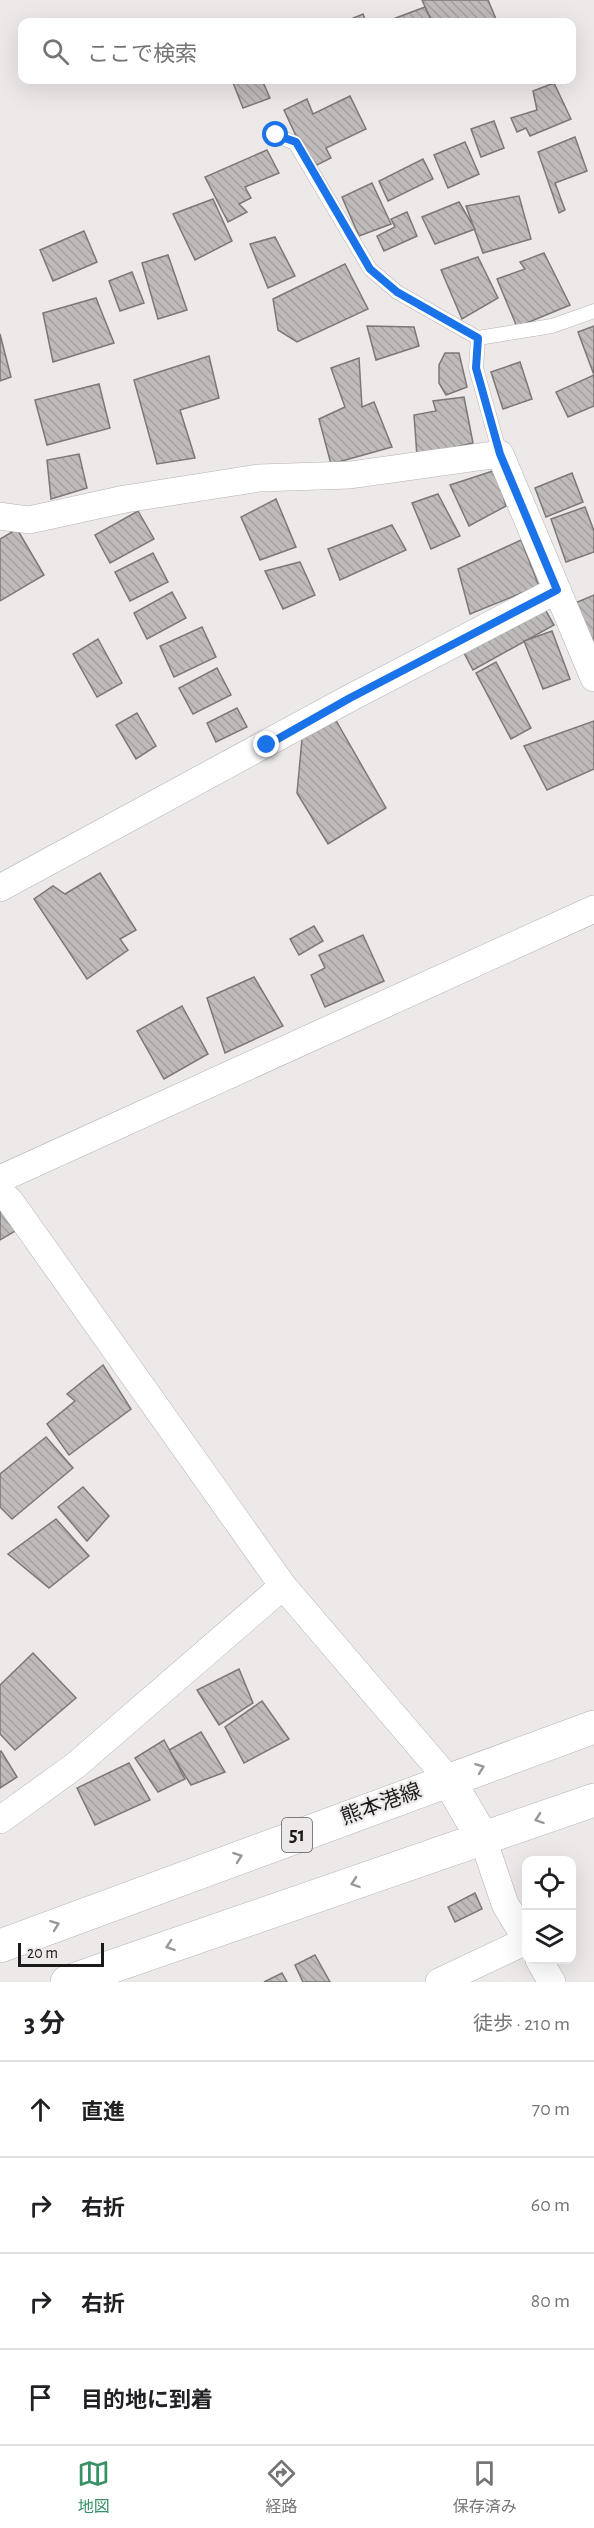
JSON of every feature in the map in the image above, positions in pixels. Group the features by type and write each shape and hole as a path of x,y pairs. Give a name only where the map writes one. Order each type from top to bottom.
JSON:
{"main road":[{"name":"熊本港線","path":"0,1946 594,1727"},
{"path":"448,1779 483,1839"},
{"path":"67,1982 594,1800"}],"street":[{"path":"0,516 29,520 125,499 259,478 350,475 500,454 594,678"},
{"path":"0,888 350,698 557,590"},
{"path":"0,1179 594,909"},
{"path":"0,1192 10,1201 283,1586 448,1779"},
{"path":"0,1821 76,1765 283,1586"},
{"path":"483,1839 505,1904 522,1933"},
{"path":"439,1982 522,1942"},
{"path":"542,1964 552,1982"}],"lane":[{"path":"276,135 296,142 370,269 397,292 478,338 552,326 594,311"},
{"path":"478,338 476,368 500,454"}],"building":[{"path":"422,0 488,0 496,18 430,18"},
{"path":"425,7 430,18 396,18"},
{"path":"234,84 264,84 270,98 243,108"},
{"path":"554,84 571,119 530,136 526,128 517,132 511,118 537,110 533,91"},
{"path":"350,96 366,129 326,148 331,158 311,168 284,110 307,99 313,114"},
{"path":"494,121 504,148 481,157 471,129"},
{"path":"575,137 587,171 555,183 565,210 559,213 538,152"},
{"path":"465,142 479,174 448,188 434,155"},
{"path":"267,150 279,173 245,187 251,198 239,204 247,212 228,222 205,177"},
{"path":"423,159 433,179 388,201 379,181"},
{"path":"372,183 391,224 359,236 342,197"},
{"path":"519,196 531,239 483,253 466,206"},
{"path":"213,199 232,241 195,260 173,214"},
{"path":"459,202 475,229 435,244 422,217"},
{"path":"407,212 417,236 384,251 377,236 395,227 391,219"},
{"path":"84,231 97,262 53,281 40,250"},
{"path":"275,237 295,276 268,288 250,244"},
{"path":"544,253 570,305 517,327 497,279 525,269 520,262"},
{"path":"168,255 187,310 158,319 142,263"},
{"path":"478,257 498,298 462,319 441,270"},
{"path":"345,264 368,309 297,342 278,330 273,299"},
{"path":"132,272 144,303 120,311 109,281"},
{"path":"96,298 114,343 53,362 43,313"},
{"path":"367,326 414,327 419,346 376,360"},
{"path":"594,326 594,375 578,332"},
{"path":"0,334 11,377 0,381"},
{"path":"445,353 459,353 467,387 446,395 439,383 439,365"},
{"path":"209,356 219,398 180,410 195,458 157,464 134,380"},
{"path":"359,358 362,407 374,402 392,447 331,464 319,419 345,407 331,368"},
{"path":"520,362 532,399 503,409 491,372"},
{"path":"594,375 594,406 568,417 556,392"},
{"path":"99,384 110,428 47,445 35,400"},
{"path":"464,397 473,443 417,456 414,415 436,411 433,401"},
{"path":"79,454 87,488 51,499 47,460"},
{"path":"496,470 506,506 469,526 450,485"},
{"path":"572,473 583,502 546,517 535,488"},
{"path":"438,494 460,536 431,549 412,503"},
{"path":"276,499 296,547 260,560 241,517"},
{"path":"585,507 594,531 594,552 566,562 551,519"},
{"path":"138,511 154,539 110,563 95,535"},
{"path":"392,525 406,550 340,580 328,549"},
{"path":"17,529 44,575 0,601 0,539"},
{"path":"521,540 539,586 470,614 458,569"},
{"path":"153,553 168,582 130,601 115,572"},
{"path":"300,562 315,595 283,609 265,571"},
{"path":"172,592 186,618 147,639 134,613"},
{"path":"594,595 594,651 573,604"},
{"path":"543,606 554,625 473,670 463,651"},
{"path":"202,627 216,657 174,677 160,646"},
{"path":"552,631 570,679 543,689 524,641"},
{"path":"98,639 122,683 97,697 73,654"},
{"path":"496,662 531,728 511,739 476,673"},
{"path":"217,668 231,695 193,714 179,688"},
{"path":"237,708 247,727 216,742 207,723"},
{"path":"137,713 156,746 136,759 116,725"},
{"path":"334,717 386,808 328,844 297,793 302,739"},
{"path":"594,721 594,769 547,790 524,746"},
{"path":"100,873 136,930 120,939 128,950 87,979 34,899 53,886 65,894"},
{"path":"314,926 323,941 299,955 290,939"},
{"path":"363,935 384,981 325,1007 311,975 325,968 319,955"},
{"path":"254,977 283,1026 225,1053 207,998"},
{"path":"182,1006 208,1054 164,1079 137,1031"},
{"path":"0,1197 17,1230 0,1240"},
{"path":"103,1365 131,1409 69,1455 47,1424 75,1401 67,1394"},
{"path":"46,1437 73,1468 12,1519 0,1507 0,1474"},
{"path":"83,1487 109,1516 87,1541 58,1507"},
{"path":"56,1519 89,1556 49,1588 8,1554"},
{"path":"33,1653 76,1698 15,1750 0,1734 0,1685"},
{"path":"239,1669 253,1703 219,1725 197,1690"},
{"path":"262,1701 289,1739 244,1763 225,1727"},
{"path":"201,1732 225,1772 191,1785 169,1750"},
{"path":"164,1740 185,1779 158,1792 135,1758"},
{"path":"0,1752 17,1777 0,1788"},
{"path":"129,1763 150,1800 95,1825 77,1788"},
{"path":"475,1893 482,1909 455,1922 448,1907"},
{"path":"315,1955 330,1982 303,1982 295,1965"},
{"path":"282,1973 287,1982 264,1982"}],"route":[{"path":"267,745 350,698 557,590 500,454 476,368 478,338 397,292 370,269 296,142 276,135"}]}
